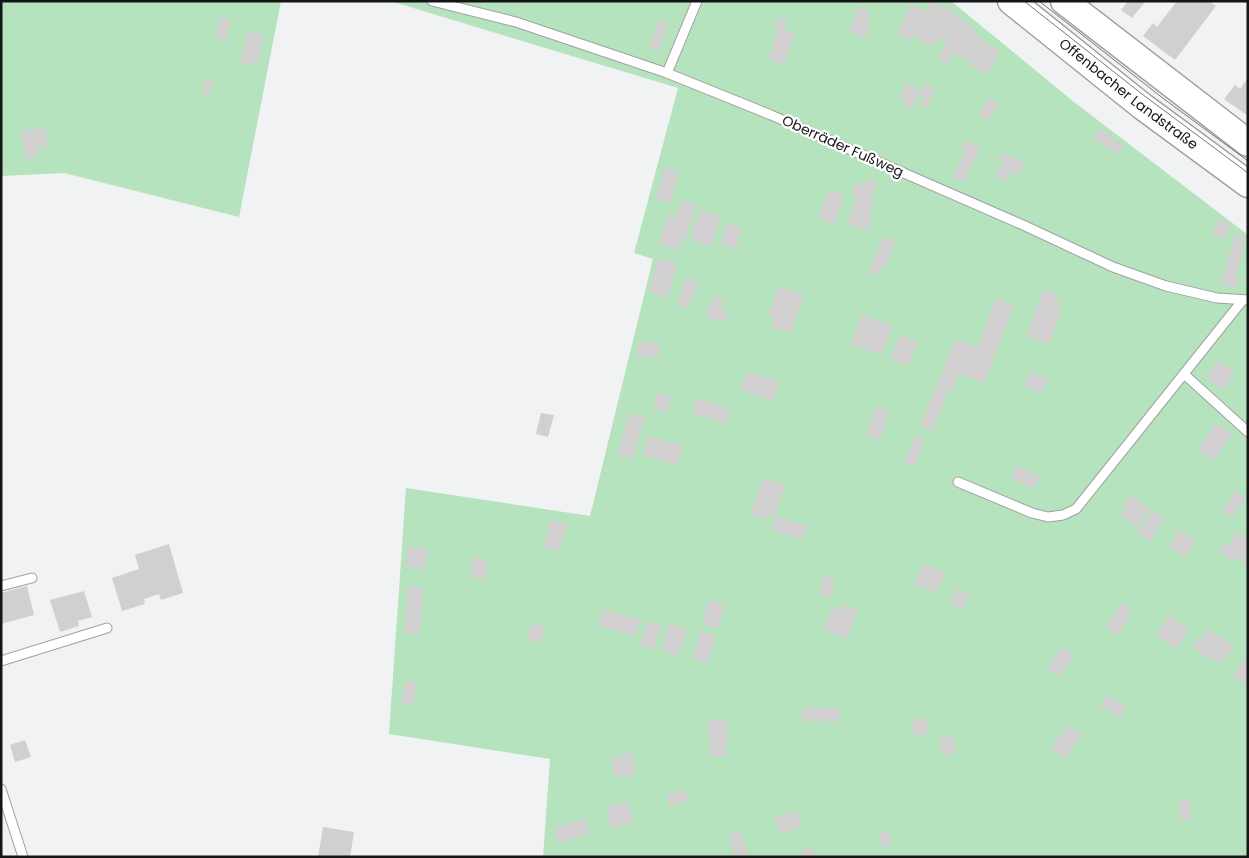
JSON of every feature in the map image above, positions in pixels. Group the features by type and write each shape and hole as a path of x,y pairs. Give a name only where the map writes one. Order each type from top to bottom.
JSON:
{"main road":[{"name":"Offenbacher Landstraße","path":"1011,1 1142,106 1248,184"},
{"path":"1064,1 1248,143"}],"lane":[{"name":"Oberräder Fußweg","path":"432,1 526,24 567,40 667,73 771,115 1023,225 1114,267 1166,286 1217,298 1245,301"},
{"path":"667,73 697,1"},
{"path":"958,482 1032,513 1048,517 1063,515 1076,510 1184,374 1245,301"},
{"path":"1184,374 1248,432"},
{"path":"1,586 32,578"},
{"path":"1,661 107,628"},
{"path":"1,789 23,857"}],"green space":[{"path":"1,1 281,1 239,217 64,173 1,176"},
{"path":"390,1 951,1 1074,102 1248,235 1248,857 543,857 550,759 389,734 406,488 590,516 653,259 634,253 678,88"}],"building":[{"path":"930,1 953,11 952,14 968,22 967,25 978,31 976,35 983,38 982,41 1000,51 987,75 969,65 971,60 953,53 948,64 938,59 947,41 942,39 941,41 936,40 933,46 915,38 924,16 911,41 897,33 912,4 926,11"},
{"path":"1128,1 1145,2 1132,18 1121,10"},
{"path":"1177,1 1209,1 1216,6 1175,60 1143,36 1153,23 1157,27"},
{"path":"859,7 870,12 866,20 871,22 865,38 849,31"},
{"path":"220,17 231,20 226,40 215,37"},
{"path":"777,17 787,20 784,29 795,33 784,65 768,59 778,30 774,28"},
{"path":"659,21 668,24 658,51 649,47"},
{"path":"248,31 264,35 257,66 240,63"},
{"path":"205,78 213,80 210,95 202,94"},
{"path":"1248,78 1248,116 1224,99 1235,85 1240,89"},
{"path":"906,83 921,91 925,83 936,89 926,108 920,104 924,96 920,94 911,110 904,106 907,101 899,97"},
{"path":"987,98 998,103 989,120 978,115"},
{"path":"46,128 48,146 37,147 38,157 25,159 22,131"},
{"path":"1099,129 1111,135 1109,137 1123,145 1118,154 1093,139"},
{"path":"965,140 980,147 964,182 953,177 965,150 962,148"},
{"path":"1003,153 1025,163 1018,176 1011,172 1006,181 995,176 1004,161 1000,159"},
{"path":"664,167 679,171 671,203 656,199"},
{"path":"867,179 877,182 870,200 874,201 869,215 873,216 868,231 847,224 857,196 851,194 855,182 865,186"},
{"path":"829,189 844,195 834,224 818,218"},
{"path":"681,200 696,204 685,240 682,239 679,250 659,244 668,215 676,217"},
{"path":"699,210 720,216 712,246 691,240"},
{"path":"1219,219 1231,223 1224,239 1212,236"},
{"path":"727,223 742,228 736,249 721,244"},
{"path":"1235,235 1246,238 1235,278 1240,279 1237,287 1221,285"},
{"path":"882,237 895,241 885,269 880,268 877,276 869,273"},
{"path":"657,259 677,263 668,297 649,292"},
{"path":"685,278 698,281 695,295 692,294 689,308 678,305"},
{"path":"778,287 804,295 791,333 771,327 774,318 768,316"},
{"path":"1044,289 1056,294 1061,311 1049,344 1026,336"},
{"path":"712,296 724,299 721,310 728,312 725,322 706,317"},
{"path":"996,298 1014,305 984,383 959,374 953,390 949,389 932,431 920,426 956,339 977,348"},
{"path":"862,314 892,326 881,355 851,344"},
{"path":"900,335 918,342 908,366 890,359"},
{"path":"639,341 660,345 657,359 636,355"},
{"path":"1219,360 1235,372 1222,390 1205,377"},
{"path":"747,372 779,382 773,401 740,390"},
{"path":"1030,372 1048,379 1041,394 1024,386"},
{"path":"657,393 671,396 667,412 653,409"},
{"path":"697,398 731,409 726,424 692,413"},
{"path":"876,407 890,411 880,440 866,435"},
{"path":"541,413 554,415 548,437 536,434"},
{"path":"629,413 645,417 633,459 617,454"},
{"path":"1216,423 1232,434 1213,461 1198,450"},
{"path":"648,436 683,446 677,465 642,455"},
{"path":"915,436 925,440 914,467 904,463"},
{"path":"1017,466 1040,477 1034,489 1011,478"},
{"path":"763,478 785,485 775,516 768,514 766,520 750,514"},
{"path":"1236,491 1246,498 1232,518 1222,510"},
{"path":"1131,495 1150,508 1137,527 1121,516 1126,509 1123,507"},
{"path":"1152,510 1165,519 1150,541 1137,533"},
{"path":"775,516 807,526 802,539 771,530"},
{"path":"550,520 567,524 560,551 544,547"},
{"path":"1178,530 1196,539 1186,557 1169,548"},
{"path":"1237,532 1248,539 1248,565 1235,557 1232,561 1218,551 1224,543 1228,546"},
{"path":"169,544 183,593 161,600 159,594 144,599 145,604 122,611 112,578 139,569 135,555"},
{"path":"408,546 428,549 425,570 405,567"},
{"path":"473,557 488,560 485,579 470,577"},
{"path":"924,563 945,573 935,593 914,583"},
{"path":"824,575 835,578 830,598 819,595"},
{"path":"27,586 34,615 1,624 1,593"},
{"path":"408,586 423,588 419,635 404,634"},
{"path":"957,588 970,595 962,609 950,603"},
{"path":"84,591 92,617 78,621 79,626 60,632 50,600"},
{"path":"709,600 725,605 718,629 702,624"},
{"path":"1122,603 1131,609 1128,614 1131,616 1117,636 1105,628"},
{"path":"843,604 858,610 846,639 823,630 832,607 841,611"},
{"path":"603,609 640,620 635,636 598,625"},
{"path":"1169,615 1189,629 1176,649 1155,635"},
{"path":"647,621 661,624 654,649 640,645"},
{"path":"532,623 545,627 540,643 527,639"},
{"path":"669,624 687,629 678,656 661,650"},
{"path":"1208,629 1234,646 1222,663 1214,658 1212,661 1192,647"},
{"path":"701,631 716,635 708,663 692,659"},
{"path":"1062,647 1074,655 1059,677 1047,668"},
{"path":"1248,654 1248,681 1245,684 1233,677"},
{"path":"405,681 417,683 413,705 401,703"},
{"path":"1106,695 1126,707 1120,718 1100,706"},
{"path":"802,708 839,708 839,722 802,721"},
{"path":"727,719 728,742 725,742 726,756 710,756 708,720"},
{"path":"912,719 927,719 928,735 913,735"},
{"path":"1068,725 1082,735 1065,758 1051,748"},
{"path":"953,735 957,753 942,756 938,739"},
{"path":"25,740 31,757 15,762 10,745"},
{"path":"632,753 635,776 614,776 612,758"},
{"path":"685,790 688,801 669,806 666,794"},
{"path":"1190,800 1190,820 1180,820 1179,801"},
{"path":"628,802 633,823 611,828 606,807"},
{"path":"797,810 802,827 780,834 774,818"},
{"path":"585,819 590,834 558,843 554,828"},
{"path":"323,827 354,832 350,857 318,857"},
{"path":"740,831 749,857 735,857 728,835"},
{"path":"889,831 892,845 881,847 878,833"},
{"path":"813,847 816,857 803,857 801,851"}],"tram line":[{"path":"1024,1 1142,94 1248,173"},
{"path":"1039,1 1164,99 1248,161"}]}
